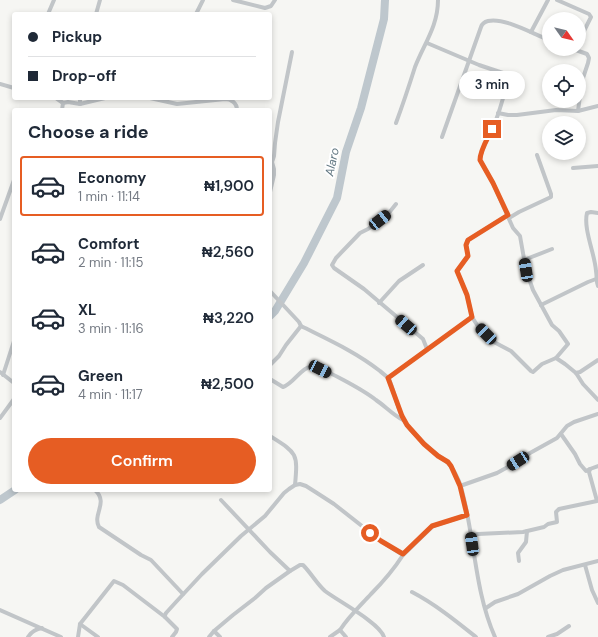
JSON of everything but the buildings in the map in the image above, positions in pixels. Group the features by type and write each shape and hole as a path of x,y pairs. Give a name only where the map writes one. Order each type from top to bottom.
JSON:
{"street":[{"path":"49,12 54,0"},
{"path":"97,12 100,0"},
{"path":"197,12 203,0"},
{"path":"233,0 265,8 271,6 275,0"},
{"path":"396,123 416,65 436,20 438,0"},
{"path":"531,32 548,0"},
{"path":"557,0 584,12"},
{"path":"586,13 591,17 586,27"},
{"path":"442,137 470,60 480,27 488,21 496,21 516,26 542,37"},
{"path":"427,43 508,76 508,81 498,113 480,158 493,183 509,217 513,228 520,236 526,270 533,290 552,325 559,331 568,344 556,358 542,364 533,372 511,351 492,341 479,328 472,317 467,295 457,271 468,256 466,245 468,240 509,217 551,197 537,155"},
{"path":"272,160 274,156 282,98 292,52"},
{"path":"578,111 582,81 589,58 586,54"},
{"path":"0,84 12,87"},
{"path":"59,100 64,103 68,102 80,104 97,100"},
{"path":"167,100 177,104 215,100"},
{"path":"63,108 64,103"},
{"path":"498,113 508,115 556,110 578,111 598,106"},
{"path":"272,164 274,169 272,184"},
{"path":"574,168 598,166"},
{"path":"0,219 12,186"},
{"path":"396,204 388,214 360,233 336,258 332,265 423,339 427,349"},
{"path":"598,213 591,212 587,217 598,286"},
{"path":"524,260 552,249"},
{"path":"379,302 399,281 423,265"},
{"path":"542,305 596,279"},
{"path":"272,293 286,307 301,326 368,361 388,378 403,420"},
{"path":"388,378 472,317"},
{"path":"272,363 301,326"},
{"path":"12,346 2,373 12,381"},
{"path":"556,358 578,373 579,378 586,388 598,400"},
{"path":"578,373 598,360"},
{"path":"272,380 283,387 288,386 307,367 315,367 358,388 374,398 403,420 424,444 448,462 460,486 467,515 477,572 495,637"},
{"path":"0,418 12,402"},
{"path":"460,486 498,473 557,438 567,426 598,414"},
{"path":"561,434 576,454 580,464 586,471 598,466"},
{"path":"272,437 293,452 296,463 295,485"},
{"path":"471,536 478,534 504,534 544,527 548,524 557,522 556,512 559,508 597,500 589,472 590,469"},
{"path":"166,616 166,613 202,574 241,536 265,516 284,493 295,485 300,484 306,486 317,493 381,541 403,554"},
{"path":"97,492 100,496 101,501 97,522 99,527 151,560 183,594"},
{"path":"222,500 270,552 290,571"},
{"path":"330,637 340,630 354,610 371,594 397,564 403,554 432,526 467,515"},
{"path":"519,561 518,553 526,542 527,531"},
{"path":"486,608 495,602 518,594 563,570 598,561"},
{"path":"209,637 214,631 266,588 290,571 300,565 303,565 326,592 354,610 379,629 384,637"},
{"path":"585,565 592,590 598,603"},
{"path":"78,637 80,624 114,580 166,616 177,629 172,637"},
{"path":"412,592 436,606 476,637"},
{"path":"0,610 61,637"},
{"path":"80,624 98,637"},
{"path":"548,637 557,634 569,626"},
{"path":"28,637 36,629 42,628"},
{"path":"340,630 346,637"},
{"path":"214,631 220,637"}],"waterway":[{"name":"Alaro","path":"272,314 304,263 337,198 346,152 361,108 384,19 385,0"},
{"name":"Alaro","path":"0,500 12,492"}],"route":[{"path":"370,533 403,554 432,526 467,515 460,486 451,466 448,462 424,444 403,420 388,378 472,317 467,295 457,271 468,256 466,245 468,240 508,215 480,160 492,129"}]}
